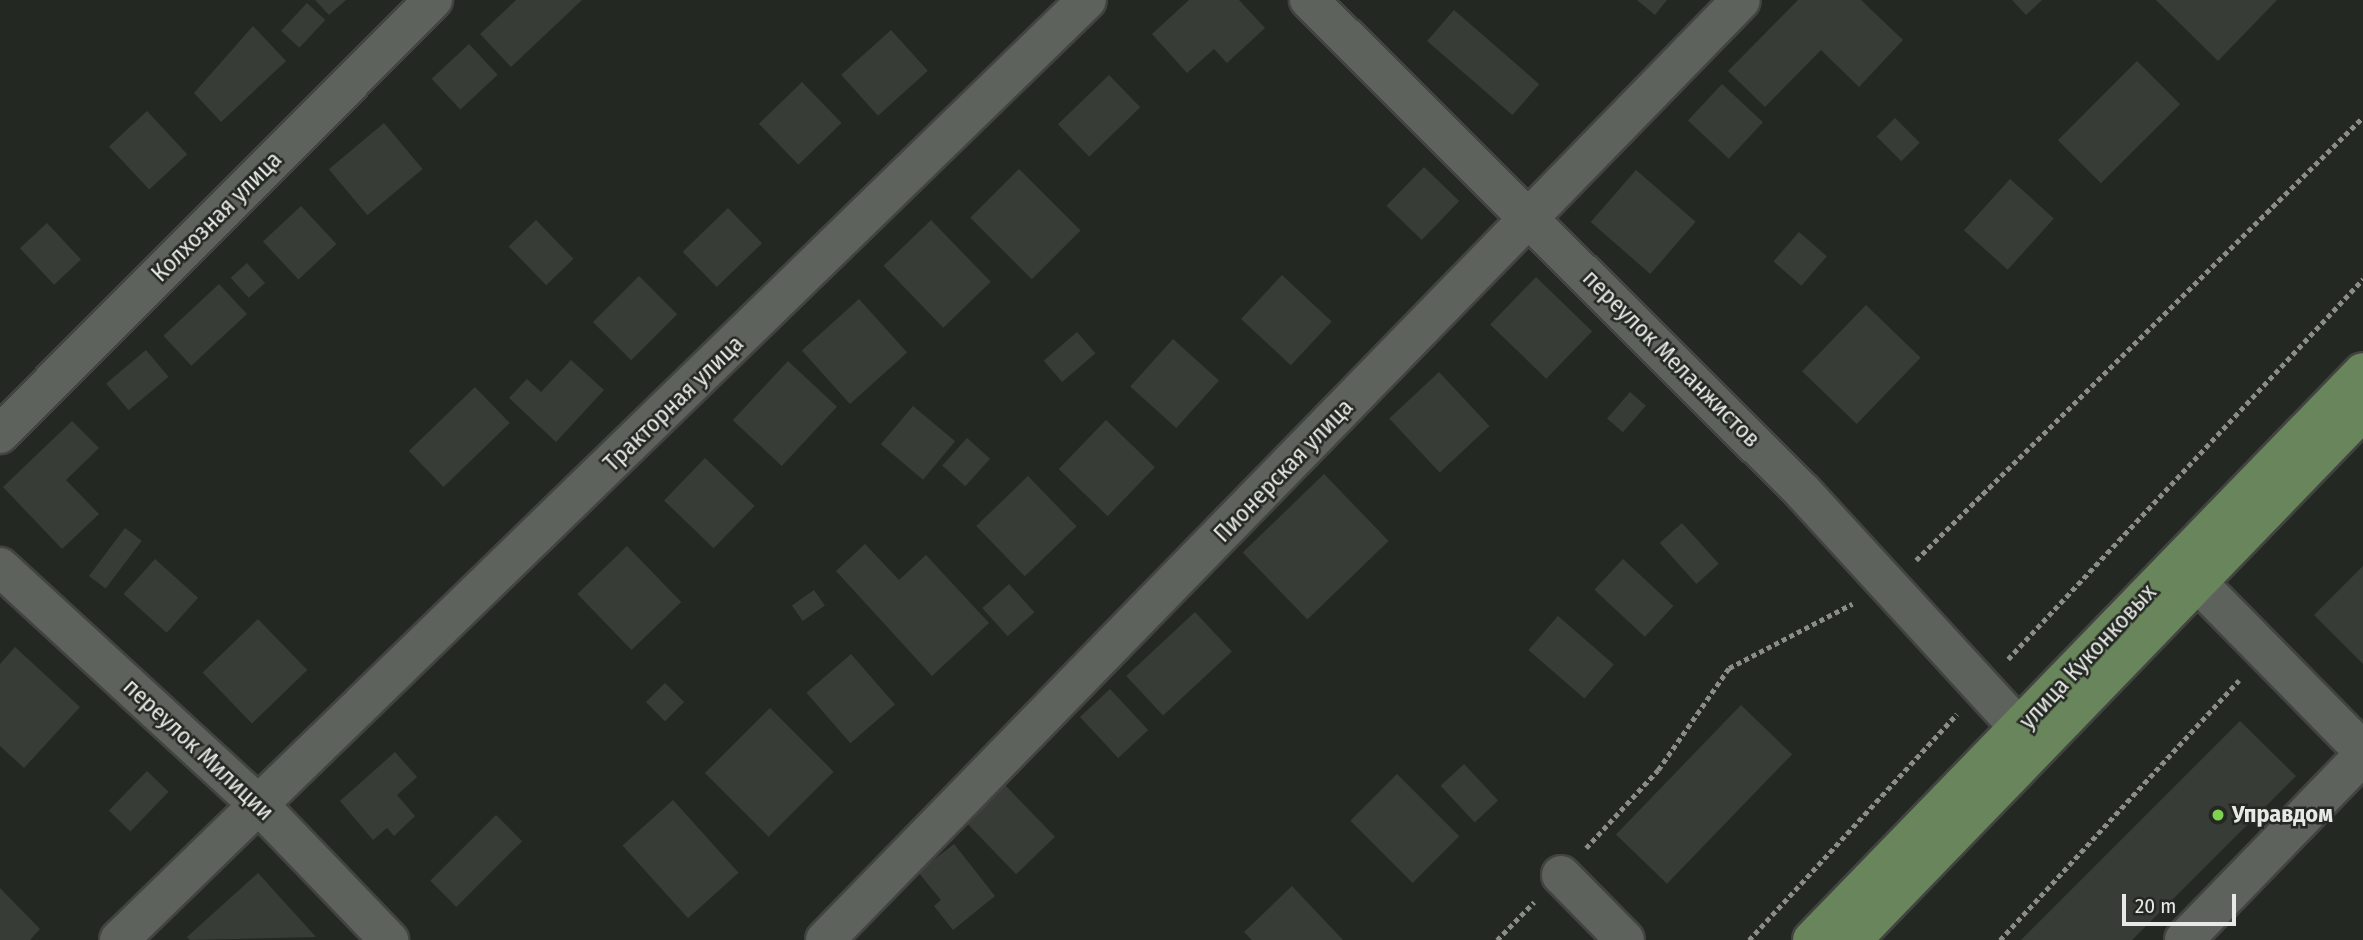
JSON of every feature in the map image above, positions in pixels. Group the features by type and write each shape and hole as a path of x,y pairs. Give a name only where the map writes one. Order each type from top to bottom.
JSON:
{"main road":[{"name":"улица Куконковых","path":"1812,940 2020,729 2363,372"},
{"name":"улица Куконковых","path":"1852,940 2363,411"}],"street":[{"name":"Колхозная улица","path":"0,434 433,0"},
{"name":"Тракторная улица","path":"119,940 261,807 1087,0"},
{"name":"переулок Меланжистов","path":"1309,0 1532,218 1890,585 2020,729"},
{"name":"Пионерская улица","path":"825,940 1532,218 1741,0"},
{"name":"переулок Милиции","path":"0,568 261,807 389,940"},
{"path":"2184,940 2363,753 2198,583"},
{"path":"1561,875 1625,940"}],"path":[{"path":"1497,940 1658,770 1729,667 1890,585 2363,117"},
{"path":"1749,940 2363,279"},
{"path":"2000,940 2264,652"}],"building":[{"path":"315,0 346,0 329,15"},
{"path":"516,0 582,0 511,67 480,34"},
{"path":"1189,0 1239,0 1265,28 1227,63 1214,49 1187,73 1152,34"},
{"path":"1637,0 1667,0 1655,15"},
{"path":"1798,0 1861,0 1903,40 1859,87 1821,50 1765,107 1728,71"},
{"path":"2012,0 2042,0 2026,15"},
{"path":"2156,0 2277,0 2218,61"},
{"path":"307,3 325,20 299,48 281,31"},
{"path":"1454,10 1539,84 1512,115 1427,41"},
{"path":"253,26 286,61 221,122 194,93"},
{"path":"891,30 928,71 878,116 841,75"},
{"path":"469,44 498,75 460,109 432,79"},
{"path":"2137,61 2180,104 2101,183 2058,140"},
{"path":"1109,75 1140,107 1089,157 1058,124"},
{"path":"802,82 842,123 798,165 759,124"},
{"path":"1722,84 1763,122 1729,159 1688,121"},
{"path":"147,111 187,154 149,190 109,146"},
{"path":"1895,118 1920,143 1901,161 1877,136"},
{"path":"384,123 423,169 367,215 329,169"},
{"path":"1424,167 1459,201 1422,240 1386,206"},
{"path":"1019,169 1081,231 1032,279 970,218"},
{"path":"1636,170 1696,222 1650,274 1591,222"},
{"path":"2010,179 2054,218 2008,270 1964,230"},
{"path":"301,206 336,244 298,279 263,241"},
{"path":"728,208 762,243 717,287 683,252"},
{"path":"536,220 574,259 546,285 509,246"},
{"path":"931,220 991,282 943,328 884,266"},
{"path":"47,223 81,260 54,285 20,248"},
{"path":"1799,232 1827,256 1801,286 1773,261"},
{"path":"247,263 265,283 249,298 231,278"},
{"path":"1282,275 1332,321 1291,365 1241,319"},
{"path":"639,276 677,314 631,360 593,322"},
{"path":"1536,277 1592,331 1546,379 1490,324"},
{"path":"219,284 247,314 191,366 163,336"},
{"path":"859,299 907,353 850,404 802,351"},
{"path":"1866,305 1921,358 1857,424 1802,371"},
{"path":"1077,332 1095,353 1062,382 1044,361"},
{"path":"1173,339 1219,380 1176,428 1130,387"},
{"path":"146,350 168,377 129,410 106,383"},
{"path":"571,360 604,390 556,442 509,398 527,379 541,392"},
{"path":"788,361 837,407 782,466 733,420"},
{"path":"1439,372 1489,426 1440,472 1389,418"},
{"path":"475,387 510,423 444,487 409,451"},
{"path":"1630,392 1646,406 1623,432 1607,418"},
{"path":"913,406 955,441 923,480 881,444"},
{"path":"1106,420 1155,467 1108,516 1059,469"},
{"path":"72,421 99,448 66,480 99,514 62,549 3,487"},
{"path":"967,438 990,459 965,486 942,465"},
{"path":"705,458 755,506 714,548 664,500"},
{"path":"1324,474 1389,541 1307,619 1243,552"},
{"path":"1028,476 1077,526 1025,576 976,526"},
{"path":"1682,523 1719,564 1697,584 1660,543"},
{"path":"125,528 142,541 106,589 89,576"},
{"path":"865,544 899,580 926,555 989,623 932,676 836,571"},
{"path":"627,546 681,602 632,650 577,594"},
{"path":"155,559 198,598 167,633 124,594"},
{"path":"1623,559 1673,606 1645,637 1594,590"},
{"path":"2363,566 2363,664 2314,615"},
{"path":"1009,584 1034,612 1008,636 982,608"},
{"path":"814,590 825,606 803,621 792,605"},
{"path":"1195,612 1232,651 1163,716 1126,676"},
{"path":"1558,616 1614,665 1584,699 1528,650"},
{"path":"258,619 307,670 252,724 203,672"},
{"path":"15,647 80,707 24,768 0,746 0,664"},
{"path":"851,654 895,705 850,743 806,693"},
{"path":"665,683 684,702 665,721 646,702"},
{"path":"1110,689 1148,730 1118,758 1080,717"},
{"path":"1741,705 1792,754 1667,884 1616,834"},
{"path":"770,708 834,772 769,837 705,773"},
{"path":"2240,721 2296,776 2132,940 2021,940"},
{"path":"395,752 417,777 397,795 415,816 394,836 387,828 373,840 340,801"},
{"path":"1464,764 1498,801 1475,822 1441,786"},
{"path":"147,771 169,792 130,831 109,811"},
{"path":"1397,774 1459,836 1413,883 1350,821"},
{"path":"1005,785 1055,837 1016,874 966,823"},
{"path":"673,800 739,873 688,918 622,846"},
{"path":"496,815 522,841 456,907 430,881"},
{"path":"954,844 995,896 953,930 934,906 941,900 918,872"},
{"path":"258,873 316,937 190,940 187,937"},
{"path":"1292,886 1343,940 1252,940 1244,932"},
{"path":"0,888 40,929 30,940 0,940"}],"place":[{"name":"Управдом","path":"2218,815"}]}
